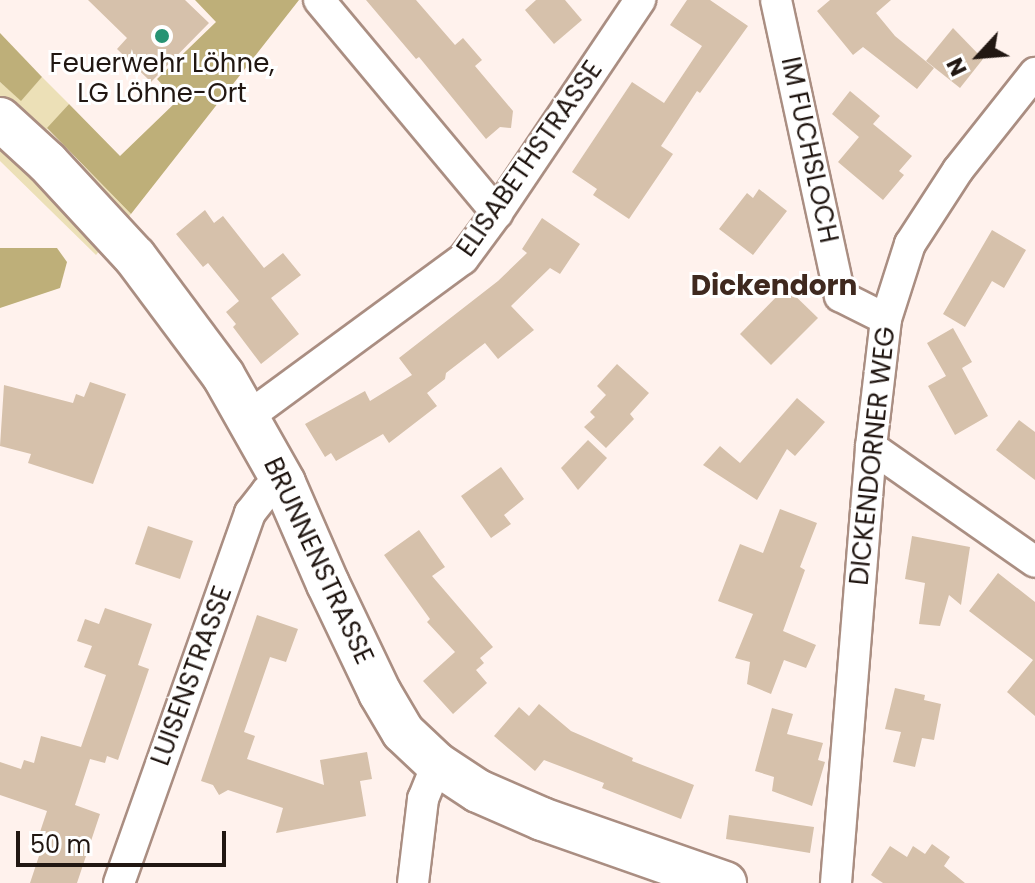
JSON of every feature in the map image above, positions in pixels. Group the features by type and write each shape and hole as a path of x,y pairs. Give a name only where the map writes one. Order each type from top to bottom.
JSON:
{"street":[{"path":"319,0 497,213"},
{"name":"ELISABETHSTRASSE","path":"249,416 463,259 640,0"},
{"name":"IM FUCHSLOCH","path":"776,0 840,296 886,319"},
{"name":"DICKENDORNER WEG","path":"836,883 871,447 886,319 910,244 958,170 1035,73"},
{"name":"BRUNNENSTRASSE","path":"0,119 47,162 135,257 182,316 249,416 284,483 380,693 403,732 437,764 478,791 542,819 725,883"},
{"path":"871,447 1035,562"},
{"name":"LUISENSTRASSE","path":"119,883 250,513 267,491 284,483"},
{"path":"413,883 423,799 437,764"}],"shaded area":[{"path":"195,0 299,0 131,214 47,128 69,104 120,156 177,101 157,79 216,22"},
{"path":"0,33 42,77 21,101 0,82"},
{"path":"42,77 69,104 47,129 131,214 96,255 0,161 0,82 21,100"},
{"path":"0,248 57,248 67,262 60,288 0,308"}],"building":[{"name":"Feuerwehr Löhne, LG Löhne-Ort","path":"88,0 185,0 209,23 151,82 117,49 127,38"},
{"path":"366,0 416,0 455,45 463,38 482,60 475,66 513,111 511,128 500,127 486,139 419,57 416,59"},
{"path":"536,0 565,0 582,20 554,44 525,10"},
{"path":"687,0 710,0 748,26 700,93 697,91 661,146 673,154 629,219 593,195 597,189 572,172 632,82 664,103 702,46 670,25"},
{"path":"830,0 891,0 876,13 895,36 934,68 917,89 863,47 853,55 817,11"},
{"path":"953,28 983,59 960,88 926,61"},
{"path":"850,91 880,116 873,124 912,156 899,171 904,175 883,200 838,162 859,137 832,114"},
{"path":"759,189 787,211 753,255 719,229 747,193 753,198"},
{"path":"205,210 214,223 223,216 264,268 283,253 301,275 271,298 299,334 261,364 233,327 236,324 226,312 239,301 208,263 203,267 176,234"},
{"path":"542,218 580,244 560,274 550,268 511,306 534,330 498,359 485,343 446,373 445,379 427,393 437,406 389,443 383,434 336,461 331,453 325,457 305,424 365,391 370,401 412,375 399,358 498,281 527,253 522,249"},
{"path":"992,230 1026,250 1004,288 992,281 965,327 943,314"},
{"path":"786,287 818,318 771,365 740,334"},
{"path":"953,328 972,362 962,368 988,416 955,435 928,386 946,376 927,343"},
{"path":"617,364 649,393 630,414 634,419 606,448 584,427 595,417 590,412 606,395 597,386"},
{"path":"90,382 126,394 93,484 28,463 31,454 0,446 4,385 73,403 76,394 84,397"},
{"path":"797,398 825,422 795,456 787,449 757,500 703,465 720,446 740,463"},
{"path":"1019,420 1035,432 1035,480 996,450"},
{"path":"588,440 607,458 578,490 561,468"},
{"path":"501,467 524,499 504,515 511,524 491,538 461,496"},
{"path":"780,509 817,523 800,567 805,570 783,631 816,645 806,668 784,660 771,694 747,684 750,662 735,658 753,614 718,601 740,544 763,553"},
{"path":"148,526 193,541 180,579 135,564"},
{"path":"419,530 445,567 432,576 493,647 480,658 484,663 476,670 487,683 453,714 423,681 455,652 427,622 430,619 384,555"},
{"path":"912,536 970,547 961,605 949,595 940,626 919,624 925,583 905,579"},
{"path":"998,573 1035,602 1035,716 1007,692 1033,660 969,611"},
{"path":"105,608 152,624 138,665 149,669 118,760 107,756 105,763 90,759 75,805 100,814 77,883 30,883 43,844 37,841 47,811 0,795 0,762 21,769 24,760 34,763 41,736 81,747 106,675 84,667 92,646 77,641 85,619 99,624"},
{"path":"257,615 298,629 286,662 270,657 244,732 255,736 247,759 324,785 320,760 367,752 372,779 360,781 366,816 276,833 283,808 228,790 219,795 213,785 201,781"},
{"path":"895,688 925,695 924,700 941,704 934,740 922,738 915,767 893,762 901,732 885,729"},
{"path":"539,704 571,731 633,758 632,761 694,785 681,819 602,788 604,783 544,760 535,771 494,736 519,707 529,716"},
{"path":"772,708 793,714 787,734 823,743 818,760 825,762 812,806 772,791 774,777 755,771"},
{"path":"729,815 814,827 810,853 726,839"},
{"path":"932,844 950,857 944,866 965,883 883,883 871,875 890,846 907,857 913,846 925,854"}],"place":[{"name":"Feuerwehr Löhne, LG Löhne-Ort","path":"162,36"}],"district":[{"name":"Dickendorn","path":"774,286"}]}
